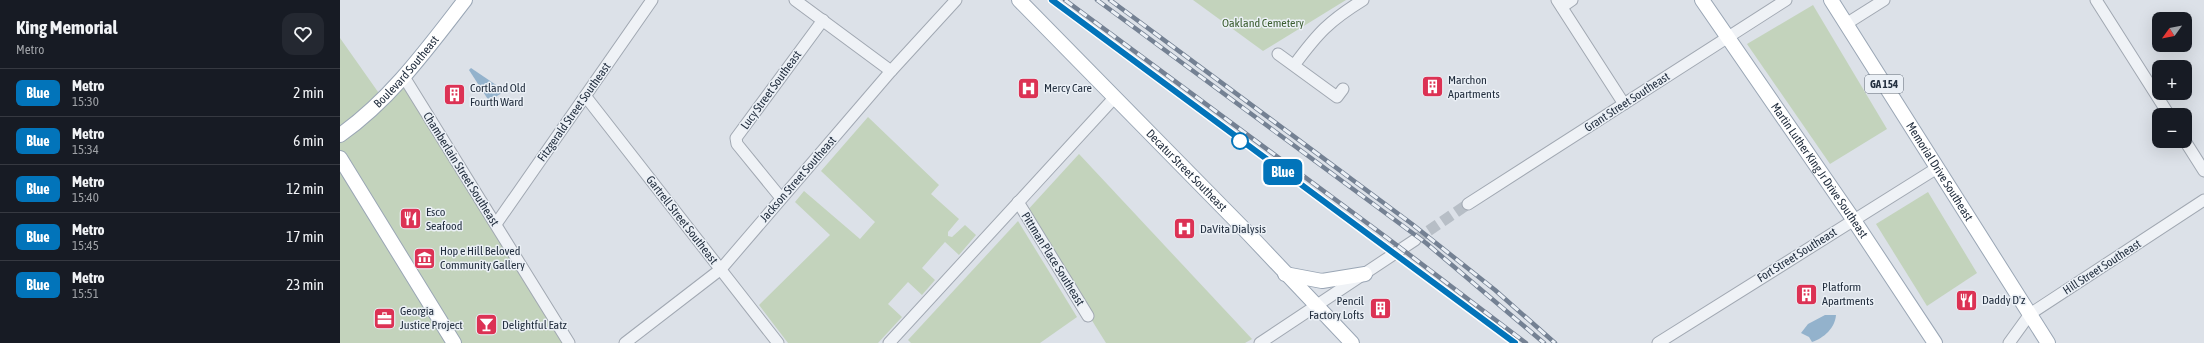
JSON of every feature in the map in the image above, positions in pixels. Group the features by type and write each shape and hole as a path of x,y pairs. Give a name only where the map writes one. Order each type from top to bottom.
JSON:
{"main road":[{"name":"Boulevard Southeast","path":"340,135 373,108 404,77 465,0"},
{"name":"Decatur Street Southeast","path":"1019,0 1115,97 1352,343"},
{"name":"Martin Luther King Jr Drive Southeast","path":"1702,0 1853,219 1934,343"},
{"name":"Memorial Drive Southeast","path":"1831,0 2048,343"},
{"path":"340,158 454,343"},
{"path":"1286,274 1322,282 1365,274"}],"street":[{"name":"Fitzgerald Street Southeast","path":"496,224 586,97 652,0"},
{"path":"795,0 891,71"},
{"name":"Jackson Street Southeast","path":"625,343 721,269 891,71 956,0"},
{"path":"1295,64 1318,33 1331,21 1363,0"},
{"path":"1572,0 1559,4 1624,104"},
{"name":"Grant Street Southeast","path":"1468,204 1786,0"},
{"path":"1846,24 1884,0"},
{"path":"2096,0 2165,108"},
{"name":"Lucy Street Southeast","path":"782,198 738,144 736,138 823,20"},
{"path":"1278,54 1295,64 1337,97 1343,89"},
{"name":"Chamberlain Street Southeast","path":"404,77 569,343"},
{"name":"Gartrell Street Southeast","path":"586,97 778,343"},
{"path":"889,343 1115,97"},
{"path":"2189,148 2204,171"},
{"name":"Fort Street Southeast","path":"1658,343 1853,219 1937,168"},
{"name":"Hill Street Southeast","path":"2009,343 2030,314 2204,200"},
{"name":"Pittman Place Southeast","path":"1018,202 1088,316"},
{"path":"1260,343 1317,307 1415,240"}],"green space":[{"name":"Oakland Cemetery","path":"1193,0 1346,0 1263,51"},
{"path":"1813,5 1887,129 1830,164 1747,44"},
{"path":"340,38 383,99 404,77 568,343 340,343"},
{"path":"868,117 939,185 931,194 959,219 948,232 948,236 952,237 965,225 976,235 959,255 945,242 922,268 935,280 922,295 908,282 888,304 902,317 878,343 788,343 759,305 830,235 795,202 804,191 860,239 875,222 821,171"},
{"path":"1079,154 1252,339 1245,343 1106,343 1025,213"},
{"path":"1928,192 1977,273 1927,306 1876,224"},
{"path":"1018,221 1077,317 1040,343 911,343 908,340"}],"water":[{"path":"471,68 505,91 489,101 469,70"},
{"path":"1825,315 1836,315 1834,324 1821,338 1812,342 1809,337 1801,333 1808,324"}],"tunnel":[{"path":"1415,240 1468,204"}],"railway":[{"path":"1052,0 1515,343"},
{"path":"1065,0 1386,237 1526,343"},
{"path":"1097,0 1426,243 1544,343"},
{"path":"1110,0 1412,224 1495,290 1555,343"}],"metro line":[{"name":"Blue","path":"1052,0 1515,343"}],"place":[{"name":"Marchon Apartments","path":"1432,87"},
{"name":"Mercy Care","path":"1028,88"},
{"name":"Cortland Old Fourth Ward","path":"454,95"},
{"name":"Esco Seafood","path":"411,219"},
{"name":"DaVita Dialysis","path":"1184,229"},
{"name":"Hop e Hill Beloved Community Gallery","path":"424,258"},
{"name":"Platform Apartments","path":"1806,294"},
{"name":"Daddy D'z","path":"1967,300"},
{"name":"Pencil Factory Lofts","path":"1380,308"},
{"name":"Georgia Justice Project","path":"384,318"},
{"name":"Delightful Eatz","path":"486,325"}]}
